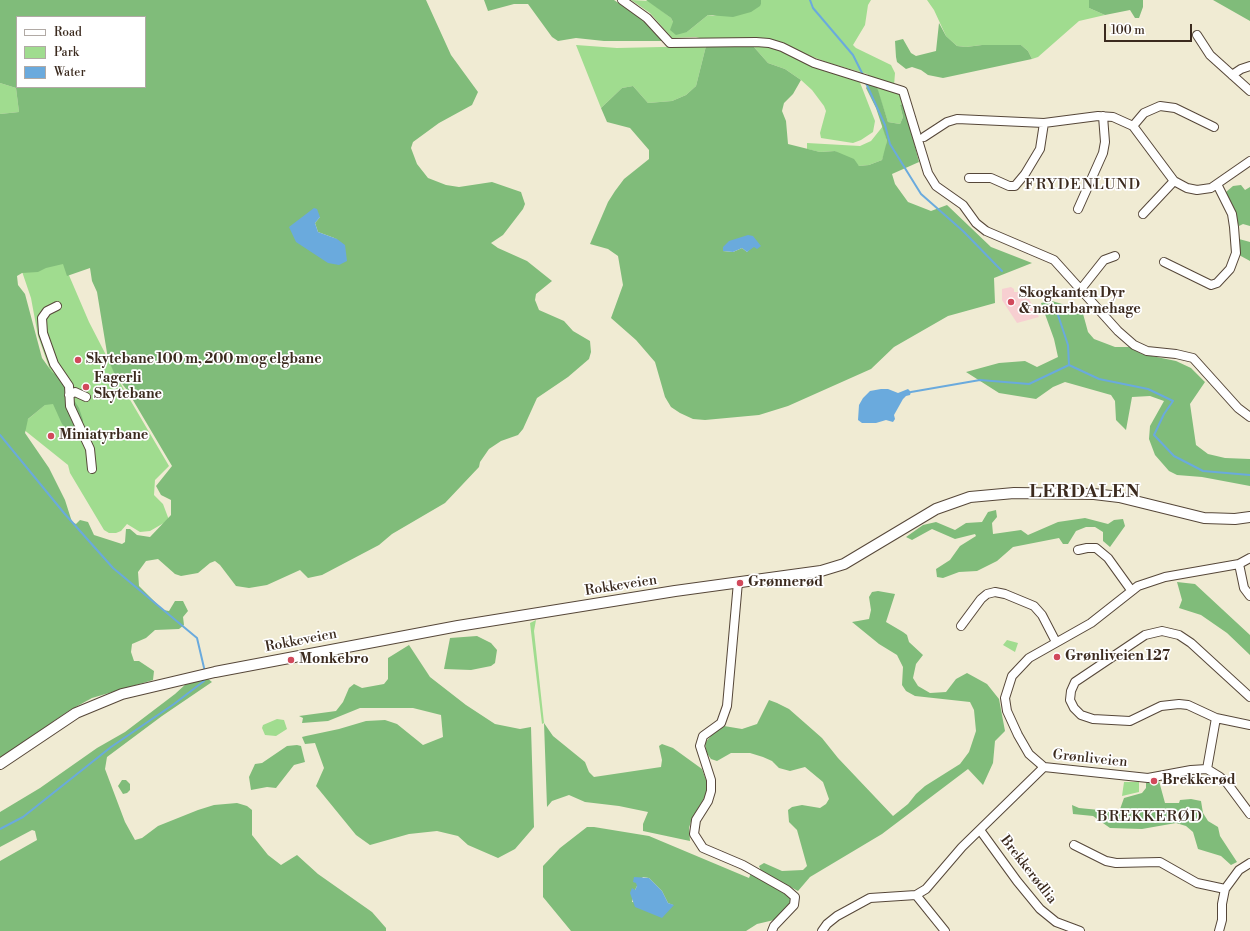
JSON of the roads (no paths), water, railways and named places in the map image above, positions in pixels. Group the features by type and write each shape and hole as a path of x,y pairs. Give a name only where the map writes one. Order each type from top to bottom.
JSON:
{"main road":[{"name":"Rokkeveien","path":"0,764 65,720 95,704 122,694 204,674 458,626 738,582 821,571 844,564 936,509 958,500 982,495 1027,492 1094,494 1119,497 1204,518 1224,519 1250,517"}],"street":[{"path":"622,0 647,18 670,43 769,43 782,47 814,63 903,92 921,139 928,173 936,186 963,205 976,223 986,232 1051,258 1118,331 1134,345 1146,351 1176,354 1193,358 1238,408 1250,417"},
{"path":"1197,35 1210,55 1250,91"},
{"path":"1232,75 1241,69 1250,66"},
{"path":"1133,126 1144,113 1160,106 1180,110 1214,128"},
{"path":"921,139 947,122 957,119 1044,123 1103,116 1113,117 1133,126 1174,181 1183,186 1197,190 1211,188 1250,161"},
{"path":"1078,209 1103,153 1105,142 1103,116"},
{"path":"969,178 991,178 1001,181 1009,186 1014,186 1025,174 1040,149 1044,123"},
{"path":"1143,214 1174,181"},
{"path":"1164,262 1211,285 1218,283 1230,269 1236,253 1234,227 1229,206 1217,184"},
{"path":"1081,289 1104,260 1115,256"},
{"path":"58,306 47,311 41,324 51,358 67,381 72,413 90,449 92,469"},
{"path":"69,395 75,392 86,397"},
{"path":"1078,550 1096,548 1112,563 1131,590"},
{"name":"Grønliveien","path":"1207,769 1191,770 1148,778 1044,767 1029,754 1018,735 1007,712 1005,698 1012,676 1029,658 1091,623 1138,586 1165,577 1239,564 1250,558"},
{"path":"1239,564 1244,588 1250,596"},
{"path":"738,582 727,706 721,724 703,736 700,746 711,780 711,791 708,801 696,820 694,834 703,848 743,865 787,890 795,897 794,906 774,926 772,931"},
{"path":"961,626 981,599 988,594 995,592 1005,594 1034,606 1042,615 1056,642"},
{"path":"1250,697 1191,643 1179,635 1162,631 1145,635 1075,682 1071,691 1070,700 1074,708 1081,715 1093,719 1130,721 1154,709 1170,704 1188,706 1216,718 1250,725"},
{"path":"1216,718 1207,769 1227,783 1250,814"},
{"name":"Brekkerødlia","path":"916,895 926,889 943,867 1044,767"},
{"name":"Brekkerødlia","path":"980,830 1016,881 1040,909 1056,922 1080,931"},
{"path":"1074,845 1106,861 1116,863 1160,862 1198,883 1224,889"},
{"path":"1219,931 1222,920 1224,889 1239,870 1250,863"},
{"path":"822,931 838,916 870,898 916,895 945,931"}],"water":[{"path":"314,208 317,209 320,217 315,223 318,232 337,239 345,245 347,261 339,265 328,263 296,242 289,227"},
{"path":"748,235 753,236 761,246 757,249 754,247 747,252 742,248 733,252 723,251 723,247 729,241"},
{"path":"888,389 898,393 908,389 911,392 910,395 903,399 894,415 895,419 893,422 886,420 876,423 862,423 858,420 859,405 870,391"},
{"path":"634,877 649,878 662,891 668,903 674,905 662,918 635,907 630,893 632,888 635,890 637,886 636,883 633,882"}],"waterway":[{"path":"810,0 813,8 853,55 863,75"},
{"path":"866,83 885,125 890,144 921,194 963,231 1002,271"},
{"path":"1058,315 1068,345 1069,365 1099,379 1148,389 1173,401 1164,414 1154,435 1174,456 1203,471 1250,475"},
{"path":"911,392 980,380 1029,384 1069,365"},
{"path":"0,435 64,513 113,568 197,638 205,672"},
{"path":"0,829 23,817 111,747 174,704 204,681 205,678"}],"place":[{"name":"Skogkanten Dyr & naturbarnehage","path":"1011,302"},
{"name":"Skytebane 100 m, 200 m og elgbane","path":"78,360"},
{"name":"Fagerli Skytebane","path":"86,387"},
{"name":"Miniatyrbane","path":"51,436"},
{"name":"Grønnerød","path":"740,583"},
{"name":"Grønliveien 127","path":"1057,657"},
{"name":"Monkebro","path":"291,660"},
{"name":"Brekkerød","path":"1154,781"}],"district":[{"name":"FRYDENLUND","path":"1083,185"},
{"name":"LERDALEN","path":"1085,493"},
{"name":"BREKKERØD","path":"1150,817"}]}
